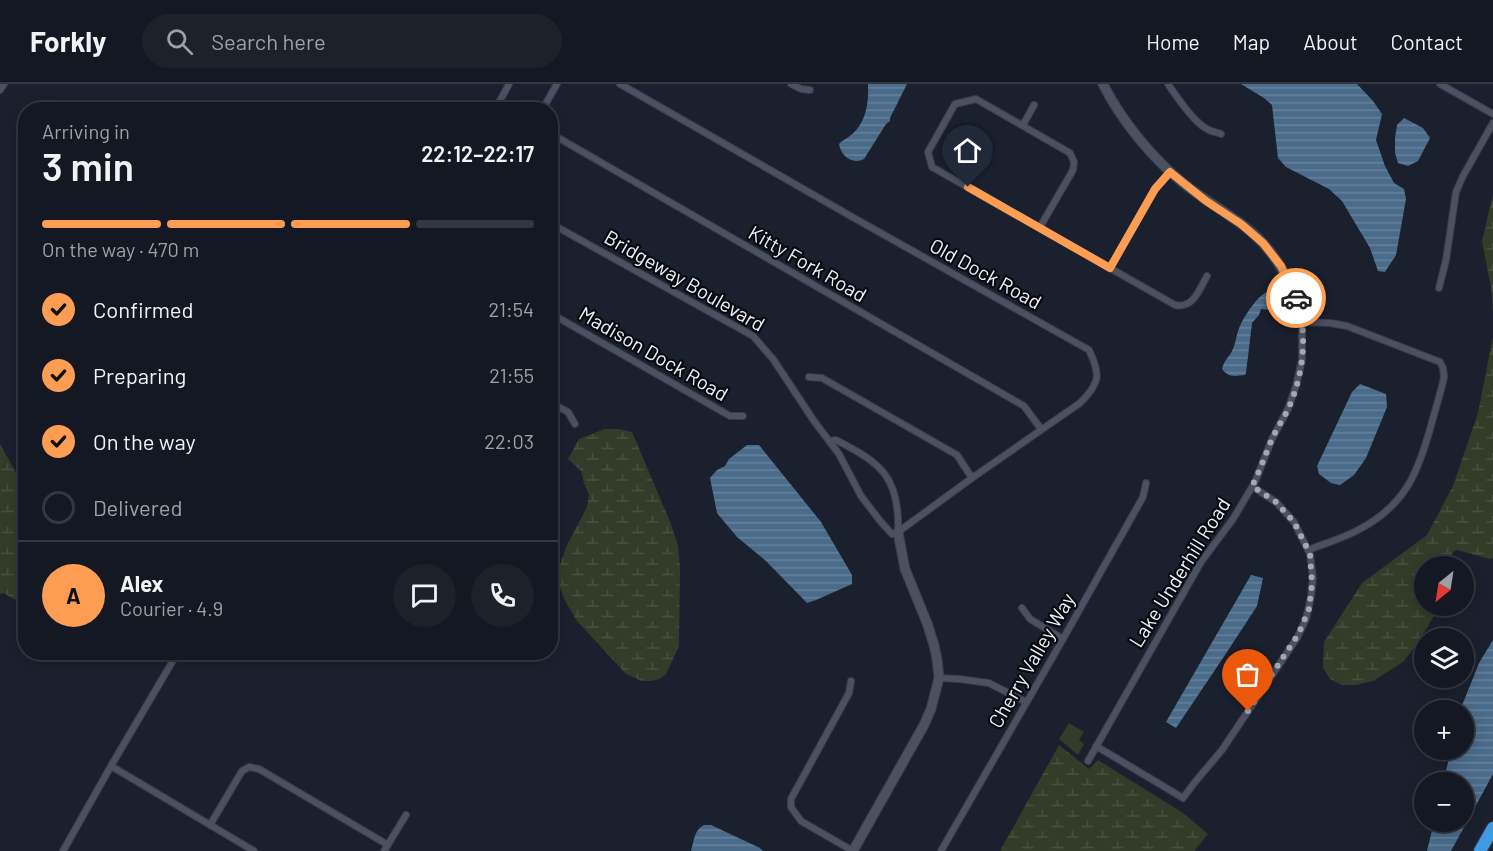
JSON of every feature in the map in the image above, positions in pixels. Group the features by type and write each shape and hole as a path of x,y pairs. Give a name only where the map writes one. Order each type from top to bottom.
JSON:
{"highway":[{"path":"1480,851 1493,828"}],"street":[{"path":"0,90 4,84"},
{"path":"499,102 509,84"},
{"path":"547,102 557,84"},
{"name":"Old Dock Road","path":"620,84 1089,350 1095,363 1097,379 1093,390 1080,403 898,532"},
{"path":"791,84 810,90"},
{"name":"Lake Underhill Road","path":"1088,761 1201,562 1233,519 1252,486 1290,404 1302,360 1302,322 1298,303 1276,259 1263,243 1241,224 1206,201 1170,172 1133,132 1102,84"},
{"path":"1168,84 1204,127 1221,134"},
{"path":"1440,84 1493,114"},
{"path":"1040,227 1072,170 1074,162 1070,153 976,99 955,104 928,152 932,167 1175,305 1186,305 1193,300 1207,276"},
{"path":"1023,125 1034,105"},
{"path":"1439,288 1446,260 1456,192 1493,123"},
{"name":"Kitty Fork Road","path":"558,139 1024,406 1041,429"},
{"path":"1110,268 1155,189 1170,172"},
{"name":"Bridgeway Boulevard","path":"558,227 753,336 773,358 814,421 839,454 861,496 880,522 892,534 898,532"},
{"name":"Madison Dock Road","path":"558,318 730,416 743,416"},
{"path":"1302,322 1330,323 1353,328 1434,359 1440,362 1444,370 1443,382 1422,457 1406,489 1385,512 1364,527 1347,536 1308,550"},
{"path":"809,377 822,378 957,455 972,478"},
{"path":"558,406 568,412 575,424"},
{"path":"829,441 836,440 876,464 893,488 897,501 898,532 905,569 934,645 939,678 931,709 924,725 853,851 801,821 791,807 791,799 849,693 851,681"},
{"name":"Cherry Valley Way","path":"941,851 1143,497 1146,483"},
{"path":"1096,746 1183,798 1226,745 1299,633 1307,614 1312,590 1312,571 1308,550 1294,522 1276,502 1252,486"},
{"path":"1022,608 1030,619 1063,639"},
{"path":"63,851 173,660"},
{"path":"939,678 990,683 1026,702"},
{"path":"111,766 254,851"},
{"path":"210,825 242,771 249,767 259,769 386,848 406,815"}],"green space":[{"path":"1493,194 1493,312 1491,287 1482,242"},
{"path":"1493,336 1493,558 1457,550 1451,556 1414,556 1414,616 1434,616 1427,628 1414,628 1414,648 1403,662 1373,681 1342,685 1330,679 1323,667 1324,642 1362,583 1427,535 1453,486 1478,413"},
{"path":"605,429 632,432 671,524 678,546 680,567 679,646 666,674 660,679 642,681 626,674 577,621 564,599 558,582 558,570 566,547 587,507 589,495 581,471 568,459 579,439"},
{"path":"0,444 18,476 18,601 3,593 0,594"},
{"path":"1069,723 1084,732 1079,740 1084,744 1078,755 1059,739"},
{"path":"1059,745 1089,769 1098,760 1183,813 1208,834 1194,851 1000,851"}],"water":[{"path":"868,84 907,84 890,121 864,159 855,161 845,156 839,144 856,130 863,119 868,98"},
{"path":"1241,84 1357,84 1373,101 1382,114 1376,140 1385,166 1394,183 1404,189 1406,199 1396,255 1385,272 1378,271 1370,248 1342,201 1329,189 1286,167 1278,158 1272,105"},
{"path":"1404,118 1423,128 1430,138 1418,161 1408,166 1398,163 1395,153 1397,125"},
{"path":"1270,291 1276,295 1280,304 1278,309 1273,306 1271,310 1261,309 1252,323 1245,375 1227,374 1222,369 1233,350 1242,321 1257,300"},
{"path":"1360,384 1386,394 1387,407 1366,458 1354,475 1340,485 1331,483 1319,474 1317,466 1352,392"},
{"path":"747,445 759,445 821,522 852,575 852,584 807,603 766,561 737,537 717,513 710,478"},
{"path":"1251,575 1263,578 1257,606 1176,728 1166,722"},
{"path":"1493,640 1493,774 1474,809 1474,772 1446,772 1449,760 1474,760 1474,700 1464,700 1469,688 1474,688 1474,676"},
{"path":"704,825 711,825 763,851 691,851 696,833"},
{"path":"1432,832 1461,832 1451,851 1427,851"}],"way so far":[{"path":"1248,711 1299,633 1306,619 1311,597 1310,554 1294,522 1276,502 1252,486 1290,404 1298,378 1303,343 1302,322 1296,298"}],"route":[{"path":"968,187 1110,268 1155,189 1170,172 1263,243 1281,266 1296,298"}]}
